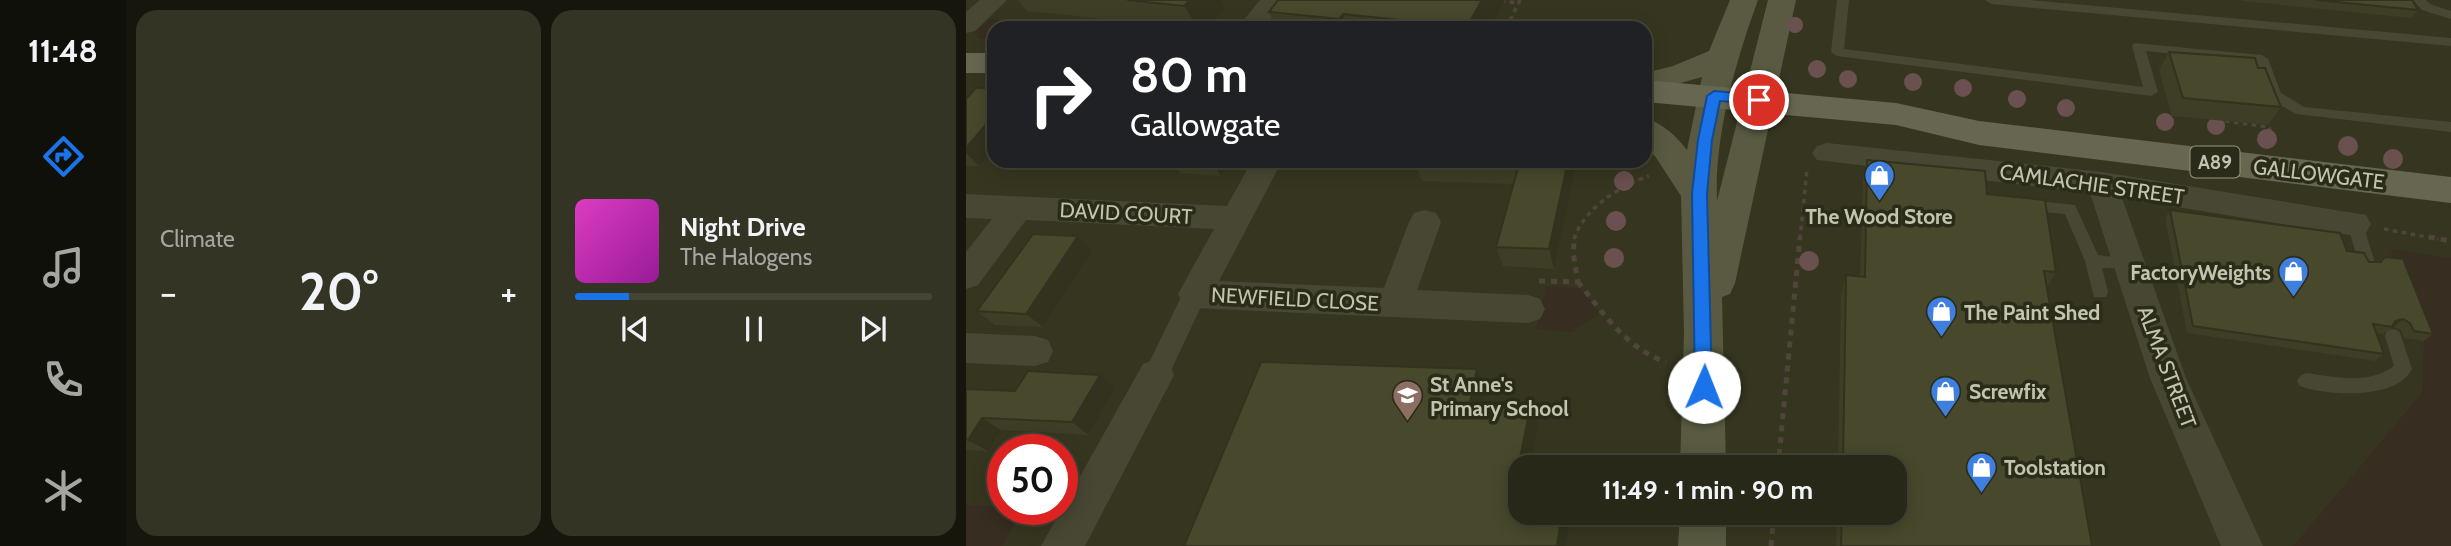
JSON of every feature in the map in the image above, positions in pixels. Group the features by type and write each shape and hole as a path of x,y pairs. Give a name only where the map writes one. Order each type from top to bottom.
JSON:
{"main road":[{"path":"1703,455 1704,333 1699,194 1722,57 1744,0"},
{"path":"1704,333 1782,0"},
{"path":"1652,81 1682,74 1722,57"},
{"path":"966,62 987,63"},
{"name":"GALLOWGATE","path":"1652,93 1712,107 1756,111 1897,134 1979,133 2451,190"},
{"name":"GALLOWGATE","path":"1652,113 1712,107"},
{"path":"1652,136 1667,148 1699,194"},
{"path":"1702,546 1703,525"}],"street":[{"path":"966,25 995,0"},
{"path":"1256,21 1273,0"},
{"name":"CAMLACHIE STREET","path":"1827,153 2102,183 2355,223"},
{"path":"1062,546 1156,375 1195,294 1263,168"},
{"name":"ALMA STREET","path":"2102,183 2168,378 2242,546"},
{"name":"DAVID COURT","path":"966,206 1235,218"},
{"path":"966,276 1017,208"},
{"name":"NEWFIELD CLOSE","path":"1395,303 1425,222"},
{"name":"NEWFIELD CLOSE","path":"1195,294 1528,309"},
{"path":"966,348 1035,351"}],"lane":[{"path":"1843,0 1837,52 2151,92 2138,46 2262,59 2275,96 2301,111 2451,127"},
{"path":"1992,0 2451,42"},
{"path":"2419,0 2426,7 2451,15"},
{"path":"2011,205 2070,209 2093,261 2100,292"},
{"path":"2355,223 2367,263"},
{"path":"2093,261 2129,264"},
{"path":"2306,381 2338,385 2383,383 2403,369 2393,336"}],"path":[{"path":"1492,0 1519,1 1509,21"},
{"path":"2225,121 2269,127"},
{"path":"1779,455 1807,163 1827,153"},
{"path":"1653,175 1631,182 1600,202 1573,242 1578,282 1619,332 1654,360 1666,362"},
{"path":"2355,223 2451,241"},
{"path":"1528,309 1539,280 1578,282"},
{"path":"1771,546 1773,525"}],"shaded area":[{"path":"989,19 1006,21 987,21 987,39 979,39 975,32"},
{"path":"2391,249 2451,258 2451,546 2293,546 2422,393 2424,341 2394,267"},
{"path":"1546,286 1580,288 1600,313 1572,332 1536,329"},
{"path":"966,505 987,506 987,525 1014,525 1002,546 966,546"}],"building":[{"path":"1127,0 1190,0 1184,6"},
{"path":"1278,0 1482,0 1470,21 1410,21 1343,14 1339,19 1269,12"},
{"path":"2316,0 2412,0 2418,10"},
{"path":"2169,52 2255,58 2258,68 2265,68 2281,107 2183,98"},
{"path":"976,88 987,88 987,123 966,148 966,99"},
{"path":"1867,160 1985,171 1987,194 2045,200 2056,272 2044,271 2092,546 1841,546 1842,525 1907,525 1907,455 1843,455 1846,275 1865,277"},
{"path":"1518,168 1566,168 1549,249 1496,247"},
{"name":"FactoryWeights","path":"2170,210 2340,233 2347,251 2364,253 2369,262 2381,262 2385,257 2403,259 2433,334 2414,331 2410,323 2403,319 2395,321 2392,327 2373,324 2384,354 2193,326"},
{"path":"1033,234 1078,236 1026,314 977,311"},
{"name":"St Anne's Primary School","path":"1261,362 1477,369 1470,402 1531,404 1521,455 1508,455 1508,525 1560,525 1557,546 1184,546"},
{"path":"1028,371 1100,375 1072,422 982,418 968,440 966,439 966,389 1015,391"}],"place":[{"name":"The Wood Store","path":"1879,203"},
{"name":"FactoryWeights","path":"2294,299"},
{"name":"The Paint Shed","path":"1941,339"},
{"name":"Screwfix","path":"1946,418"},
{"name":"St Anne's Primary School","path":"1407,423"},
{"name":"Toolstation","path":"1981,494"}],"route":[{"path":"1704,387 1699,194 1705,140 1714,96 1759,100"}]}
